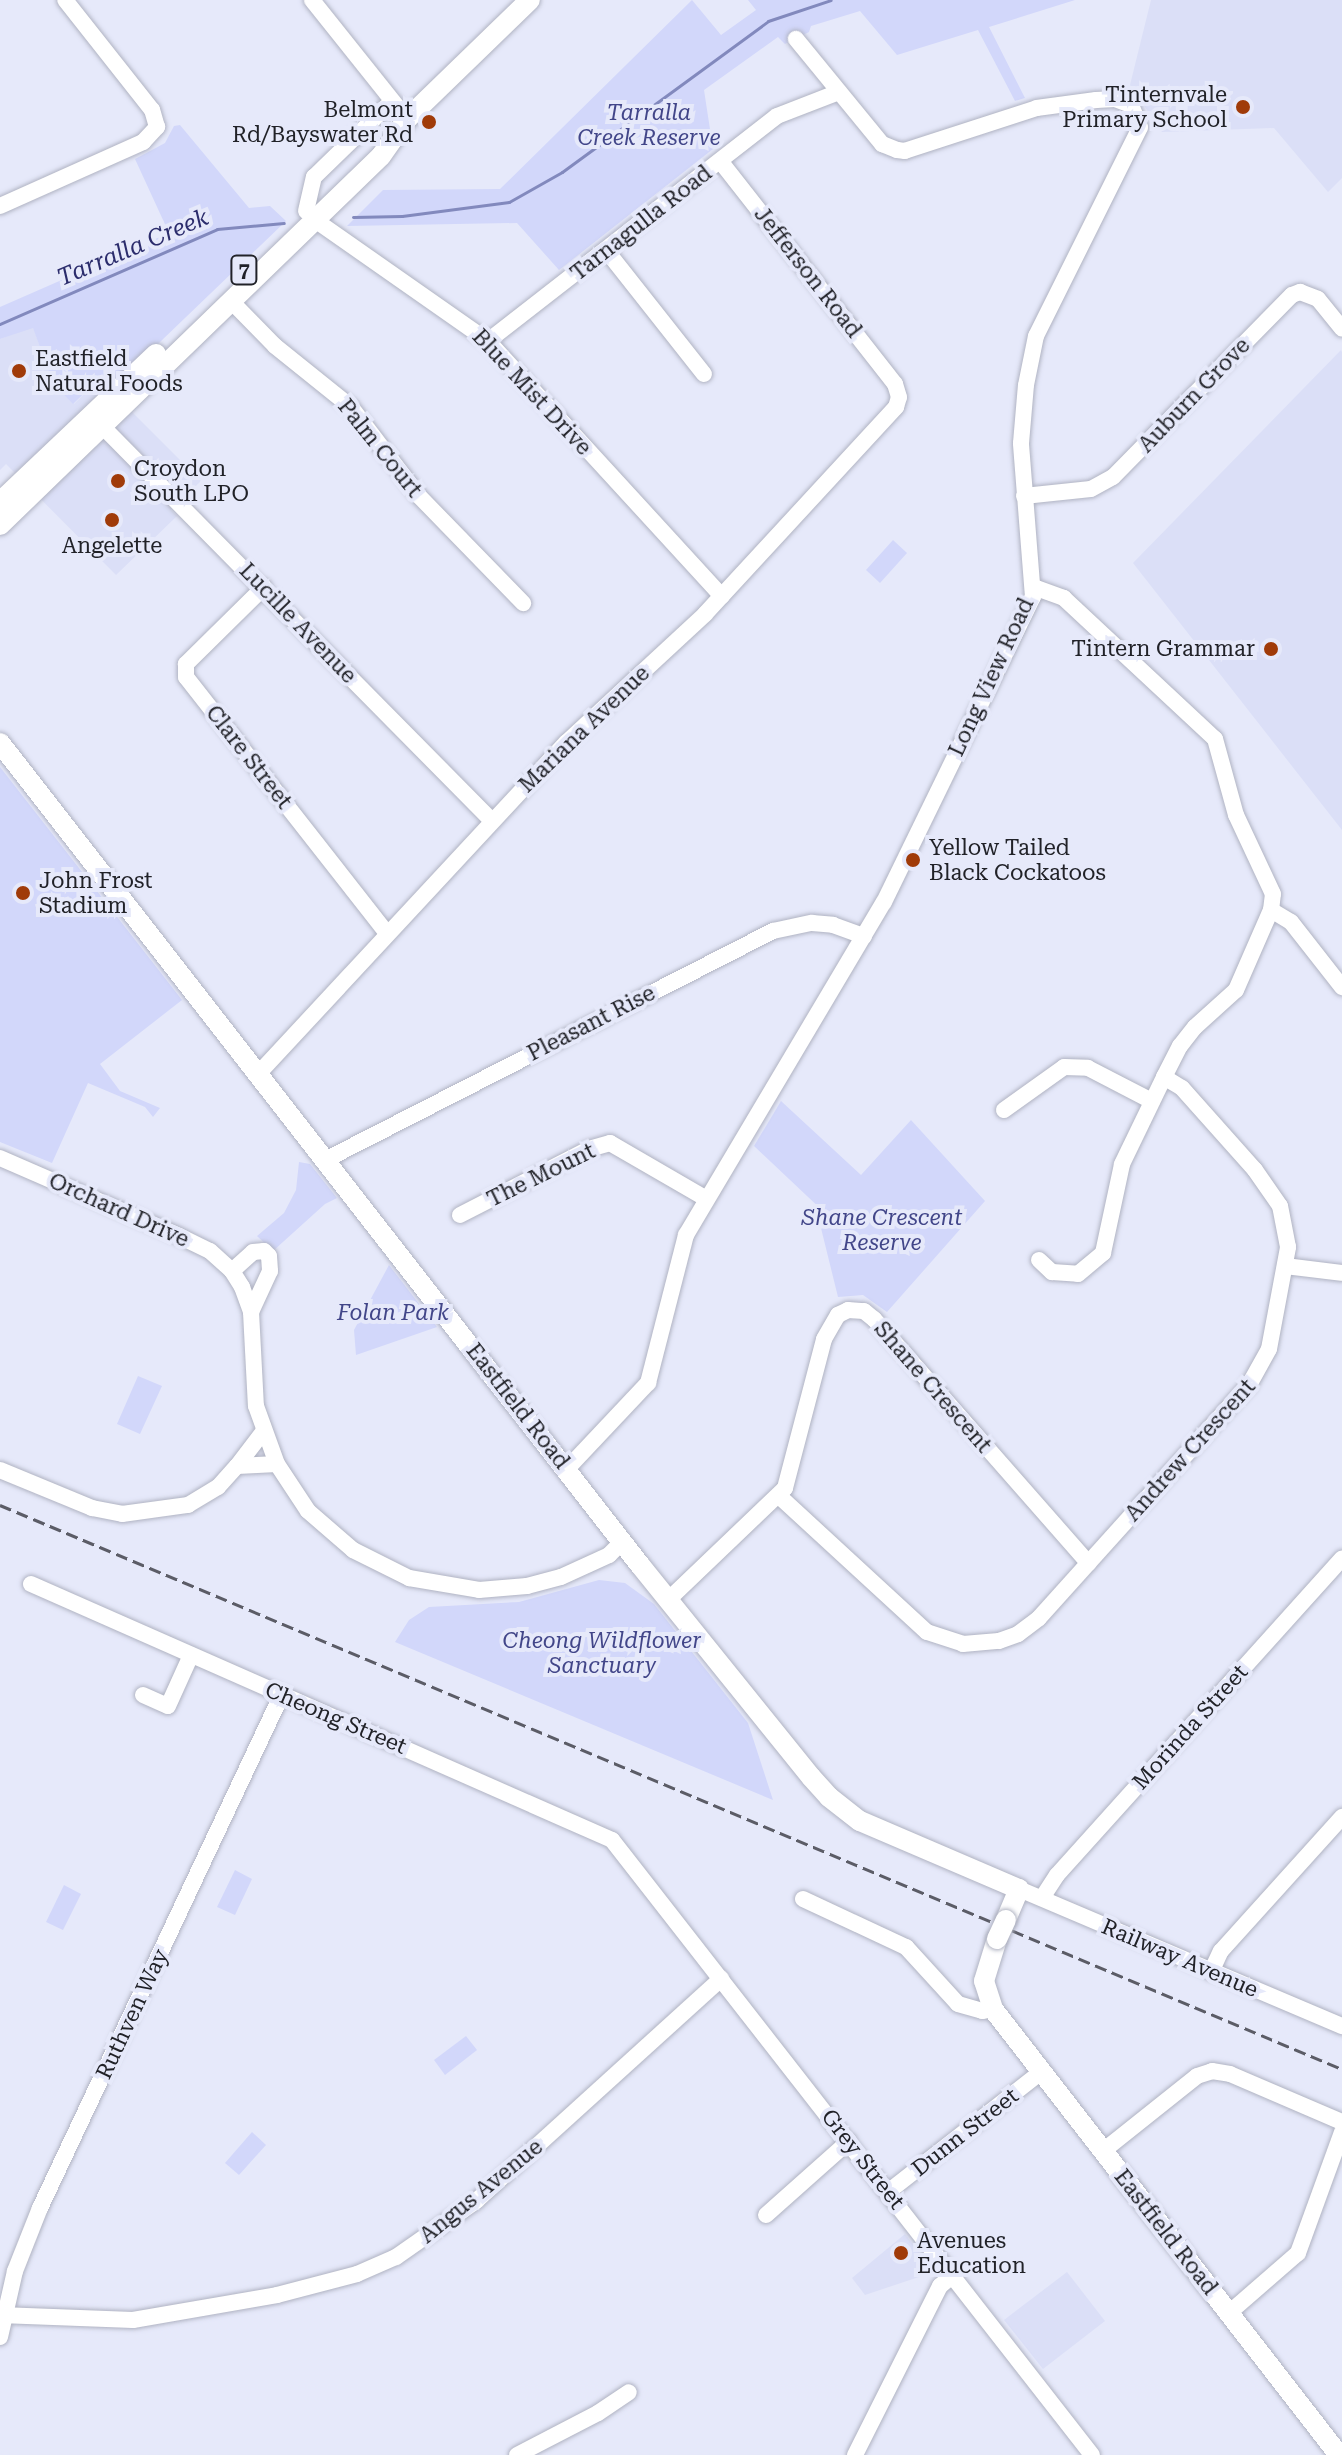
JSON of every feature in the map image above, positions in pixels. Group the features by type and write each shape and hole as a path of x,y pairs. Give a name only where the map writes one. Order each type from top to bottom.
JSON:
{"main road":[{"name":"7","path":"0,525 93,425 310,216 381,156 407,119 530,0"},
{"name":"7","path":"0,502 93,425 231,301 310,216"},
{"name":"Eastfield Road","path":"0,743 327,1159 622,1542 836,1803 885,1833 1019,1889 1001,1929 984,1981 993,2009 1339,2455"}],"street":[{"path":"0,206 143,142 157,127 152,110 65,0"},
{"path":"312,0 407,119"},
{"name":"Long View Road","path":"566,1470 648,1383 686,1235 705,1198 864,936 1033,597 1021,443 1026,385 1036,336 1136,141 1140,127 1138,115 1131,105 1115,99 1037,108 905,151 897,150 882,144 796,39"},
{"name":"Tarnagulla Road","path":"488,341 777,116 839,92"},
{"path":"310,216 314,177 391,102"},
{"name":"Jefferson Road","path":"720,161 895,384"},
{"name":"Blue Mist Drive","path":"310,216 488,341 722,596"},
{"path":"606,250 704,374"},
{"name":"Auburn Grove","path":"1024,496 1091,489 1107,482 1292,295 1300,292 1318,299 1342,329"},
{"name":"Palm Court","path":"231,301 275,346 351,407 418,495 523,603"},
{"name":"Mariana Avenue","path":"259,1073 567,742 722,596 892,413 899,397 895,384"},
{"name":"Lucille Avenue","path":"93,425 264,587 492,821"},
{"name":"Clare Street","path":"264,587 186,664 186,677 387,933"},
{"path":"1033,587 1064,598 1215,739 1236,815 1273,894 1271,910 1236,990 1187,1037 1122,1164 1103,1253 1078,1274 1052,1272 1039,1260"},
{"path":"1271,910 1291,922 1342,987"},
{"name":"Pleasant Rise","path":"327,1159 773,931 812,923 833,925 864,936"},
{"path":"1004,1110 1051,1073 1076,1066 1088,1068 1152,1101"},
{"name":"Andrew Crescent","path":"779,1496 919,1625 945,1640 963,1644 989,1643 1018,1634 1039,1618 1258,1373 1269,1349 1288,1233 1273,1193 1182,1088 1164,1077"},
{"name":"The Mount","path":"460,1215 589,1149 610,1143 705,1198"},
{"name":"Orchard Drive","path":"0,1158 210,1251 232,1271"},
{"path":"251,1312 270,1271 269,1256 257,1251 232,1271 251,1312 253,1383 263,1432 277,1464 308,1511 344,1543 391,1571 435,1585 479,1590 543,1583 594,1563 622,1542"},
{"path":"1285,1266 1342,1273"},
{"name":"Shane Crescent","path":"668,1600 785,1488 829,1326 838,1315 858,1310 874,1319 1088,1563"},
{"path":"0,1470 92,1508 122,1514 173,1509 199,1500 218,1487 263,1432"},
{"path":"237,1466 277,1464"},
{"name":"Morinda Street","path":"1042,1898 1057,1875 1342,1558"},
{"name":"Cheong Street","path":"31,1584 281,1696 374,1732 497,1791 612,1840 632,1864"},
{"path":"143,1695 168,1706 191,1655"},
{"name":"Ruthven Way","path":"0,2337 15,2271 40,2208 281,1696"},
{"path":"1211,1972 1221,1951 1342,1817"},
{"name":"Grey Street","path":"632,1864 953,2275 1083,2452"},
{"name":"Railway Avenue","path":"1019,1889 1342,2026"},
{"path":"803,1899 906,1947 958,2004 982,2011 993,2009"},
{"name":"Angus Avenue","path":"3,2315 133,2320 277,2295 357,2274 396,2257 476,2201 721,1979"},
{"path":"1103,2151 1197,2076 1212,2071 1230,2074 1342,2122"},
{"name":"Dunn Street","path":"888,2192 1041,2072"},
{"path":"1229,2313 1298,2253 1342,2132"},
{"path":"766,2215 849,2141"},
{"path":"855,2455 940,2286 953,2275"},
{"path":"517,2455 598,2413 629,2392"}],"shaded area":[{"name":"Tinternvale Primary School","path":"1151,0 1342,0 1342,178 1328,192 1274,128 1162,132 1130,85"},
{"path":"33,327 53,383 74,404 99,379 201,481 171,510 177,516 116,575 6,464 0,470 0,339"},
{"name":"Tintern Grammar","path":"1342,352 1342,830 1133,563"},
{"name":"Avenues Education","path":"905,2234 934,2272 865,2295 852,2278"},
{"path":"1067,2272 1105,2321 1043,2369 1004,2320"}],"green space":[{"name":"Tarralla Creek Reserve","path":"692,0 721,35 756,10 748,0 1075,0 989,27 1025,98 1015,101 978,30 897,55 860,11 811,26 809,32 785,44 778,37 704,90 713,149 559,270 517,223 347,226 383,190 500,189"},
{"path":"180,125 249,208 270,206 286,221 110,390 99,379 73,404 53,383 33,328 0,339 0,307 169,233 135,159 165,143 174,126"},
{"path":"893,540 907,553 880,583 866,570"},
{"path":"0,767 182,1000 100,1064 120,1091 160,1108 153,1117 145,1107 88,1083 52,1163 0,1142"},
{"name":"Shane Crescent Reserve","path":"781,1101 861,1175 911,1120 985,1201 887,1312 863,1295 838,1297 819,1220 825,1213 754,1146"},
{"path":"299,1162 310,1164 337,1198 325,1204 273,1251 257,1236 284,1213 296,1190"},
{"name":"Folan Park","path":"389,1265 437,1327 356,1355 354,1330"},
{"path":"138,1376 162,1386 140,1434 117,1424"},
{"name":"Cheong Wildflower Sanctuary","path":"599,1580 625,1583 654,1604 748,1723 773,1800 395,1642 409,1620 429,1607 519,1602"},
{"path":"235,1870 252,1879 235,1915 217,1907"},
{"path":"64,1885 81,1894 63,1930 46,1922"},
{"path":"466,2036 477,2050 445,2075 434,2060"},
{"path":"252,2132 266,2145 239,2175 225,2163"}],"waterway":[{"name":"Tarralla Creek","path":"353,217 402,216 509,202 562,172 768,21 831,0"},
{"name":"Tarralla Creek","path":"0,324 217,229 284,223"}],"railway":[{"path":"0,1505 1342,2069"}],"place":[{"name":"Tinternvale Primary School","path":"1243,107"},
{"name":"Belmont Rd/Bayswater Rd","path":"429,122"},
{"name":"Eastfield Natural Foods","path":"19,371"},
{"name":"Croydon South LPO","path":"118,481"},
{"name":"Angelette","path":"112,520"},
{"name":"Tintern Grammar","path":"1271,649"},
{"name":"Yellow Tailed Black Cockatoos","path":"913,860"},
{"name":"John Frost Stadium","path":"23,893"},
{"name":"Avenues Education","path":"901,2253"}]}
